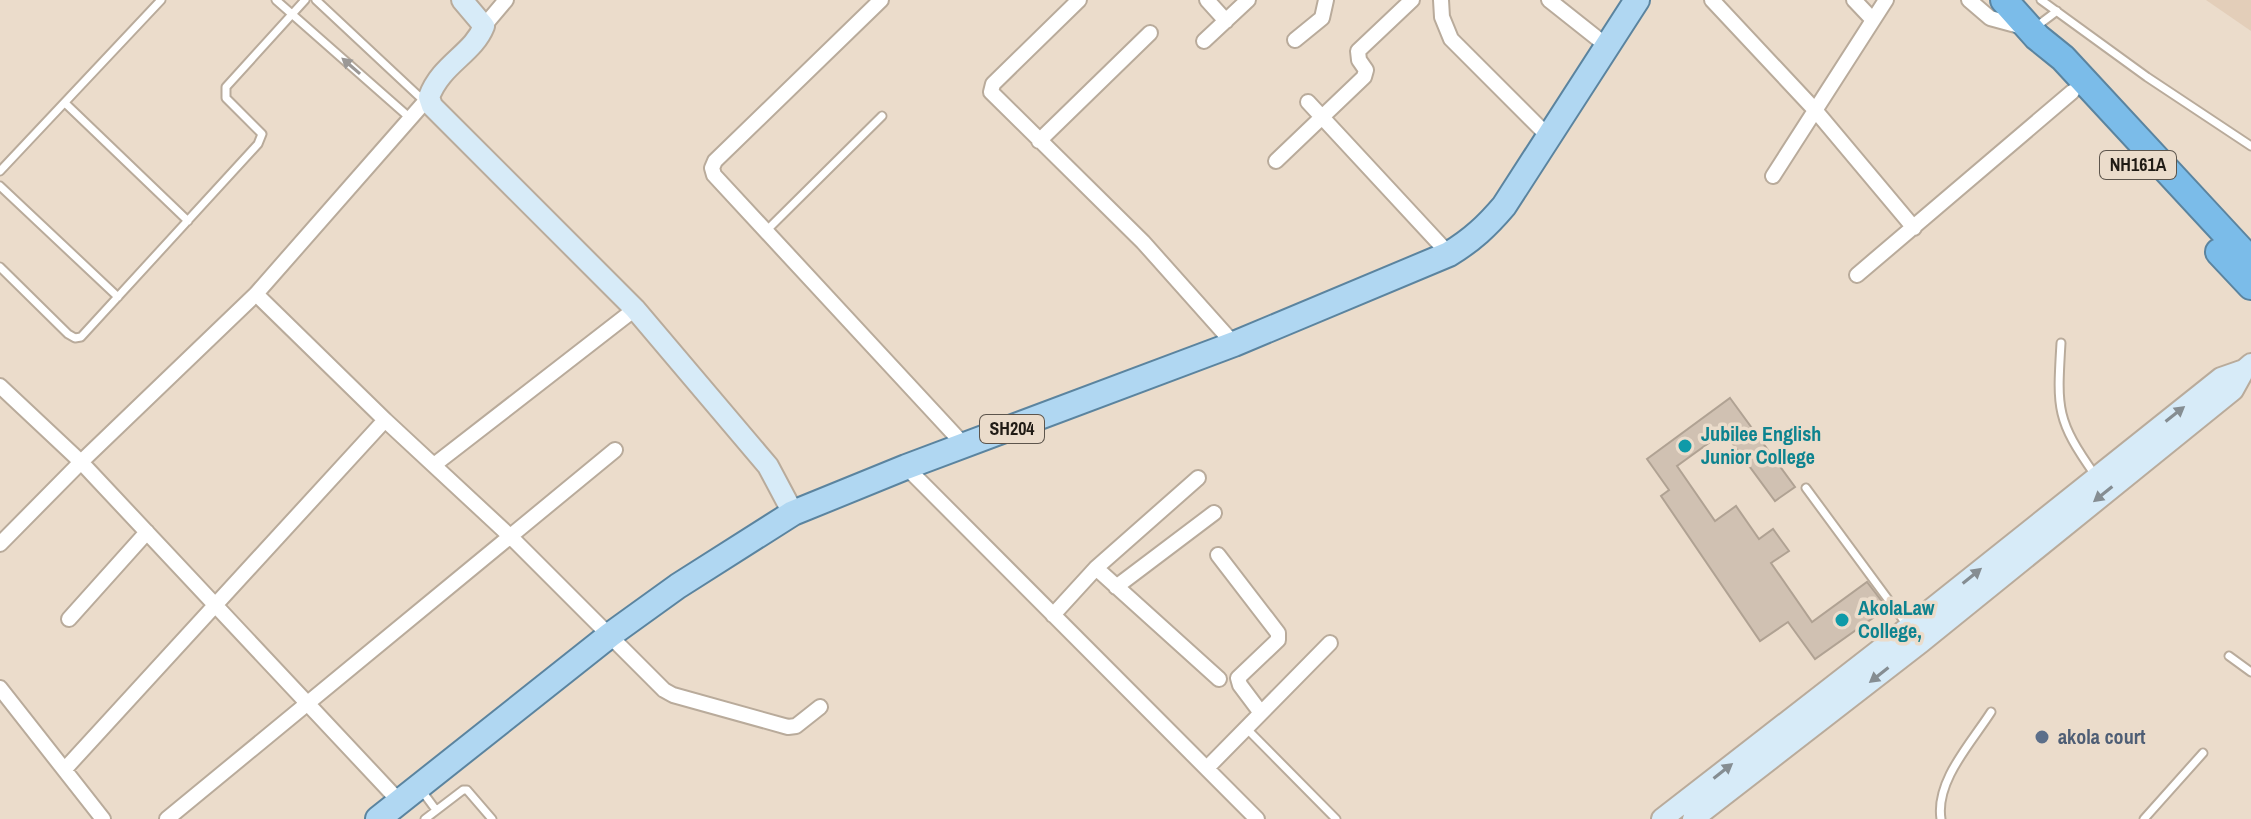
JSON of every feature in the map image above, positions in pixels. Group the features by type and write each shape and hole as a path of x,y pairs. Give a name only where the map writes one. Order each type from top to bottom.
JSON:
{"highway":[{"name":"NH161A","path":"2004,1 2063,58 2251,261"},
{"name":"NH161A","path":"2034,33 2050,69 2251,286"}],"main road":[{"name":"SH204","path":"378,819 610,635 678,586 793,513 906,467 1234,344 1449,254 1484,230 1504,206 1637,0"}],"street":[{"path":"462,0 484,26"},
{"path":"0,544 256,294 427,99 442,71 479,37 484,26 506,0"},
{"path":"881,0 715,161 712,168 714,175 966,447"},
{"path":"1079,0 991,88 996,100 1132,232 1234,344"},
{"path":"1207,0 1226,21"},
{"path":"1204,41 1248,0"},
{"path":"1295,40 1322,18 1326,0"},
{"path":"1276,161 1364,77 1366,70 1359,60 1358,51 1412,0"},
{"path":"1441,0 1445,30 1451,39 1548,136"},
{"path":"1549,0 1620,43 1649,0"},
{"path":"1712,0 1815,110 1914,228"},
{"path":"1854,0 1873,20"},
{"path":"1773,176 1886,0"},
{"path":"1969,0 1990,18 2034,33"},
{"path":"1039,141 1150,33"},
{"path":"1857,275 2072,92"},
{"path":"427,99 635,309 768,466 793,513"},
{"path":"1308,102 1449,254"},
{"path":"256,294 511,537 657,685 673,695 788,727 796,726 820,707"},
{"path":"434,465 635,309"},
{"path":"2052,523 2096,477 2221,378 2248,367"},
{"path":"1693,819 2052,523 2233,390 2248,367"},
{"path":"0,386 81,462 308,705 408,794"},
{"path":"65,769 385,420"},
{"path":"167,819 615,450"},
{"path":"906,467 1207,768 1249,816"},
{"path":"1053,615 1096,568 1198,478"},
{"path":"1116,587 1214,513"},
{"path":"69,619 147,532"},
{"path":"1218,555 1278,633 1278,640 1238,678 1261,713"},
{"path":"1096,568 1219,679"},
{"path":"1662,819 1915,635"},
{"path":"1207,768 1330,643"},
{"path":"0,688 103,819"}],"lane":[{"path":"0,171 161,0"},
{"path":"276,0 410,118"},
{"path":"0,267 75,338 81,337 261,139 262,134 226,98 226,87 305,0"},
{"path":"316,0 427,99"},
{"path":"2041,0 2147,77 2251,146"},
{"path":"2034,33 2057,11"},
{"path":"65,103 188,221"},
{"path":"766,231 882,116"},
{"path":"0,186 118,297"},
{"path":"2061,343 2060,410 2073,444 2096,477"},
{"path":"1806,488 1915,635"},
{"path":"2229,656 2251,672"},
{"path":"1941,819 1942,796 1951,776 1991,712"},
{"path":"1246,728 1336,819"},
{"path":"2144,819 2203,753"},
{"path":"425,819 463,790 467,790 492,819"},
{"path":"408,794 436,810"}],"shaded area":[{"path":"2206,0 2251,0 2251,31"}],"building":[{"path":"1730,398 1795,487 1775,501 1724,432 1677,466 1715,521 1736,506 1759,539 1773,529 1789,551 1771,563 1812,622 1867,582 1887,608 1815,659 1788,622 1760,641 1661,496 1669,490 1647,459"}],"place":[{"name":"Jubilee English Junior College","path":"1685,446"},
{"name":"AkolaLaw College,","path":"1842,620"},
{"name":"akola court","path":"2042,737"}]}
